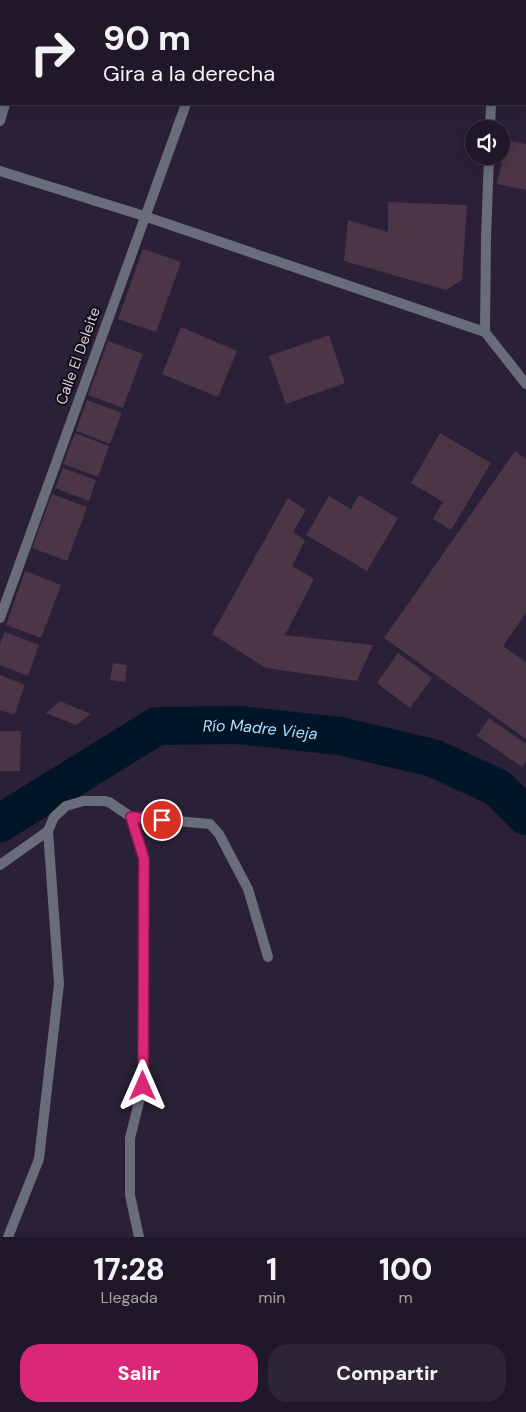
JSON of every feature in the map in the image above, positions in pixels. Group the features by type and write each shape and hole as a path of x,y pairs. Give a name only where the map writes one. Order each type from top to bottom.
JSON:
{"street":[{"path":"0,121 6,105"},
{"name":"Calle El Deleite","path":"0,618 186,105"},
{"path":"490,120 491,105"},
{"path":"486,332 486,238 489,165"},
{"path":"0,171 144,216 486,332 526,384"},
{"path":"8,1237 39,1159 59,984 48,831 54,817 66,806 83,801 109,802 131,817 210,824 220,834 248,889 268,957"},
{"path":"131,817 144,859 143,1086 130,1138 130,1195 138,1237"},
{"path":"0,865 48,831"}],"building":[{"path":"510,141 526,144 526,190 497,184 501,165 510,165"},
{"path":"388,202 467,205 462,280 446,290 344,261 348,220 388,232"},
{"path":"143,249 181,262 156,332 118,319"},
{"path":"181,327 237,351 218,397 162,374"},
{"path":"329,335 345,383 286,404 269,356"},
{"path":"108,341 143,354 123,408 88,395"},
{"path":"87,400 122,413 110,444 76,431"},
{"path":"75,433 109,446 98,477 63,464"},
{"path":"440,433 491,463 451,530 433,519 443,502 411,483"},
{"path":"515,451 526,459 526,613 503,646 526,662 526,739 384,638"},
{"path":"63,468 96,480 89,501 55,488"},
{"path":"52,494 87,507 67,561 32,548"},
{"path":"359,495 398,518 367,571 306,535 329,496 351,509"},
{"path":"288,498 306,510 293,532 305,540 292,566 314,579 285,635 373,645 357,681 266,668 212,634"},
{"path":"25,571 61,585 41,638 6,625"},
{"path":"5,632 39,645 28,676 0,665 0,644"},
{"path":"398,653 432,678 410,708 377,683"},
{"path":"113,663 127,665 125,682 110,680"},
{"path":"0,675 25,685 14,715 0,710"},
{"path":"60,701 91,714 76,725 46,713"},
{"path":"489,718 526,744 526,762 522,767 477,736"},
{"path":"0,731 21,731 20,771 0,771"}],"waterway":[{"name":"Río Madre Vieja","path":"0,823 157,726 239,725 340,736 433,758 498,788 526,816"}],"route":[{"path":"143,1086 144,859 131,817 162,820"}]}
